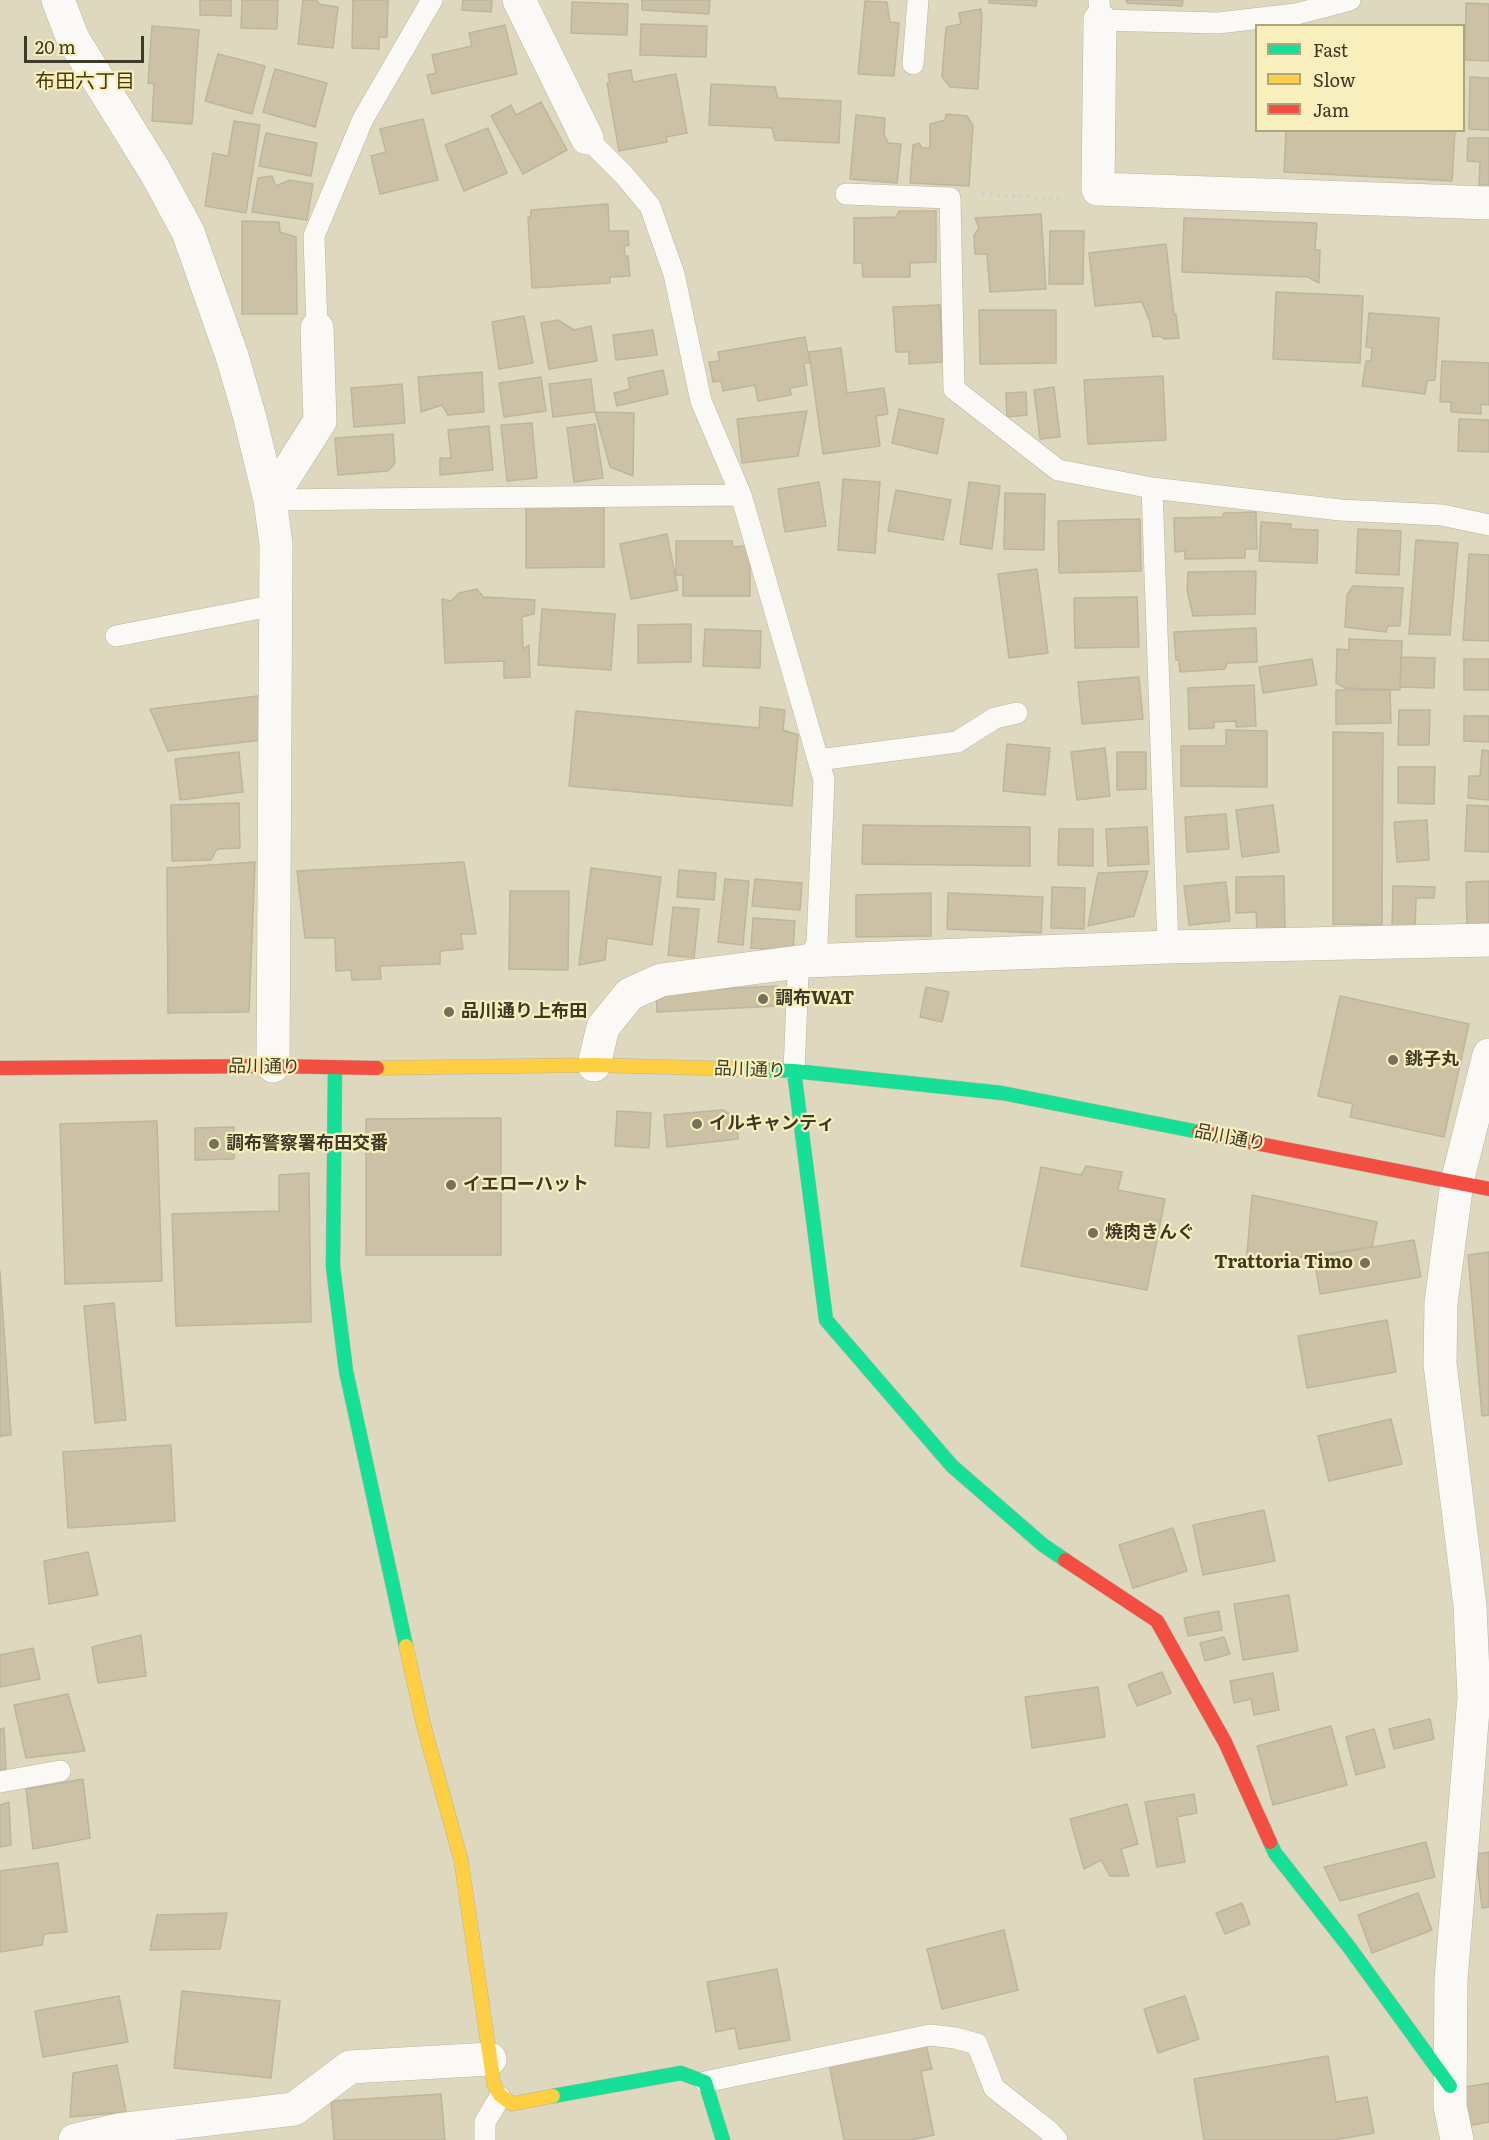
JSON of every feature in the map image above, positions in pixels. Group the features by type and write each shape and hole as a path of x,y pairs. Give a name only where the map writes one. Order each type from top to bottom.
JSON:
{"street":[{"path":"58,0 73,39 156,173 188,232 232,356 270,500 276,544 273,1066"},
{"path":"519,0 587,138"},
{"path":"1099,10 1098,189 1489,203"},
{"path":"270,500 320,421 317,328"},
{"path":"594,1065 603,1027 630,994 661,980 806,961 1168,947 1489,940"},
{"path":"1457,2140 1450,2106 1451,1980 1474,1697 1470,1606 1440,1364 1442,1304 1457,1182 1489,1055"},
{"name":"品川通り","path":"0,1068 594,1065 794,1071 1002,1093 1489,1189"},
{"path":"334,1068 333,1267 346,1371 423,1724 461,1860 492,2084 500,2097 512,2104 681,2073 705,2082 723,2140"},
{"path":"794,1071 826,1320 952,1466 1043,1545 1157,1621 1225,1742 1275,1853 1349,1947 1450,2086"},
{"path":"75,2140 118,2130 294,2109 350,2067 490,2059"}],"lane":[{"path":"317,328 314,236 363,119 432,0"},
{"path":"913,64 918,0"},
{"path":"1099,10 1218,23 1296,14 1350,0"},
{"path":"587,138 624,175 650,206 674,274 701,401 741,495 824,780 817,944 798,974 794,1071"},
{"path":"846,194 950,198 954,389 1058,470 1152,488 1340,510 1442,515 1489,525"},
{"path":"1152,488 1168,947"},
{"path":"270,500 741,495"},
{"path":"116,636 276,605"},
{"path":"818,760 957,742 995,718 1017,713"},
{"path":"0,1782 60,1771"},
{"path":"705,2082 930,2035 955,2038 977,2044 994,2088 1048,2130 1057,2140"},
{"path":"485,2140 485,2122 500,2097"}],"path":[{"path":"950,198 966,194 1083,200 1098,189"}],"building":[{"path":"200,0 231,0 231,16 200,15"},
{"path":"242,0 278,0 277,29 241,28"},
{"path":"303,0 317,0 319,4 338,7 333,48 298,44"},
{"path":"353,0 388,0 387,37 379,37 379,49 352,48"},
{"path":"463,0 492,0 491,12 462,10"},
{"path":"642,0 710,0 709,14 642,10"},
{"path":"989,0 1037,0 1036,6 989,3"},
{"path":"1126,0 1183,0 1182,6 1127,3"},
{"path":"865,1 887,2 890,22 899,23 894,76 858,74"},
{"path":"572,2 628,4 627,35 571,33"},
{"path":"1466,3 1489,4 1489,61 1465,60"},
{"path":"981,9 978,89 950,87 942,77 946,27 961,24 959,13"},
{"path":"641,24 707,26 706,57 640,55"},
{"path":"505,25 517,74 432,94 427,75 436,73 432,55 472,46 469,33"},
{"path":"152,26 199,30 192,124 152,121 154,84 148,83"},
{"path":"218,54 265,66 252,114 205,101"},
{"path":"275,69 327,83 315,127 263,112"},
{"path":"631,70 633,82 676,74 687,133 666,137 667,142 619,151 607,83 610,83 608,74"},
{"path":"1470,77 1489,78 1489,130 1469,129"},
{"path":"711,84 775,87 778,98 841,101 839,143 775,140 772,128 709,125"},
{"path":"541,102 567,150 523,174 491,116 511,105 516,115"},
{"path":"946,114 967,116 973,126 969,186 910,183 913,145 919,143 922,148 930,148 930,124 945,120"},
{"path":"856,115 885,118 884,134 888,143 901,144 897,183 850,179"},
{"path":"423,119 438,180 380,194 371,156 386,152 380,129"},
{"path":"234,121 260,125 246,213 205,206 213,153 228,156"},
{"path":"488,128 507,173 464,191 445,145"},
{"path":"1286,132 1455,132 1452,181 1284,172"},
{"path":"266,133 317,143 311,176 259,166"},
{"path":"1468,138 1489,138 1489,185 1479,185 1480,162 1467,161"},
{"path":"272,176 276,186 290,180 313,184 307,220 252,212 258,178"},
{"path":"608,204 609,231 628,231 629,245 624,246 625,256 628,256 630,276 610,277 610,283 532,288 528,217 531,217 531,210"},
{"path":"899,211 936,211 936,262 910,263 910,277 863,277 862,263 854,263 854,218 896,217"},
{"path":"1041,214 1046,289 990,292 987,254 975,254 974,235 979,228 975,218"},
{"path":"1184,218 1317,223 1315,250 1320,250 1319,283 1308,277 1182,272"},
{"path":"242,221 279,222 280,232 296,237 297,314 242,314"},
{"path":"1050,231 1084,231 1083,284 1049,284"},
{"path":"1166,244 1179,338 1164,339 1160,336 1153,337 1142,302 1095,306 1089,253"},
{"path":"1276,292 1363,296 1360,363 1273,359"},
{"path":"940,305 943,362 909,364 909,352 896,352 893,307"},
{"path":"979,310 1056,310 1056,363 980,364"},
{"path":"1369,313 1439,318 1435,380 1427,381 1425,394 1362,386 1366,361 1371,361 1372,348 1366,347"},
{"path":"524,316 533,363 499,369 492,322"},
{"path":"558,320 574,330 591,326 597,361 549,369 541,323"},
{"path":"653,330 657,355 616,360 613,335"},
{"path":"805,337 810,363 804,363 807,385 790,388 791,395 758,401 755,385 723,391 721,381 713,382 709,362 720,361 718,352"},
{"path":"841,348 847,393 884,388 888,414 876,416 880,446 823,454 809,352"},
{"path":"1442,361 1489,363 1489,405 1481,404 1481,414 1451,412 1451,402 1440,402"},
{"path":"663,370 668,394 617,406 614,393 630,389 628,378"},
{"path":"482,372 484,412 448,415 442,405 421,412 418,377"},
{"path":"1163,376 1166,440 1088,444 1084,380"},
{"path":"541,377 546,411 504,417 499,383"},
{"path":"591,379 595,412 553,417 549,384"},
{"path":"402,384 405,423 354,427 351,388"},
{"path":"1054,387 1060,437 1040,439 1034,390"},
{"path":"1026,392 1027,415 1007,417 1006,393"},
{"path":"899,409 944,419 937,454 892,443"},
{"path":"807,411 798,456 742,463 737,419"},
{"path":"595,412 634,413 633,476 610,467"},
{"path":"1459,419 1489,420 1489,452 1458,451"},
{"path":"532,423 537,478 507,481 501,425"},
{"path":"595,424 603,478 574,482 567,428"},
{"path":"489,426 493,470 440,475 440,458 451,458 448,430"},
{"path":"393,434 395,463 388,471 338,475 335,438"},
{"path":"843,479 880,482 875,553 838,550"},
{"path":"819,482 826,526 785,532 778,489"},
{"path":"969,482 1000,486 992,549 960,544"},
{"path":"896,490 951,500 943,540 888,531"},
{"path":"1005,493 1045,494 1044,550 1004,549"},
{"path":"526,503 604,503 604,567 526,568"},
{"path":"1256,512 1257,549 1245,549 1245,558 1185,559 1185,551 1175,552 1174,518 1222,517 1224,513"},
{"path":"1140,519 1141,571 1059,573 1058,521"},
{"path":"1261,522 1291,524 1291,529 1318,530 1317,563 1259,561"},
{"path":"1358,529 1401,531 1399,575 1356,573"},
{"path":"667,534 678,590 631,599 620,544"},
{"path":"1416,540 1458,543 1450,635 1409,634"},
{"path":"676,541 732,541 733,547 745,546 750,550 750,596 683,596 683,575 676,575"},
{"path":"1469,554 1489,555 1489,641 1463,640"},
{"path":"1037,569 1048,653 1009,658 998,574"},
{"path":"1256,571 1255,614 1193,616 1187,590 1188,572"},
{"path":"1353,586 1403,588 1400,626 1388,626 1386,632 1345,627 1347,595"},
{"path":"477,589 483,597 535,600 534,614 522,617 523,649 529,645 530,677 504,678 504,661 445,663 442,599 451,601 459,593"},
{"path":"1137,597 1139,647 1075,648 1074,598"},
{"path":"542,609 615,614 611,670 538,665"},
{"path":"691,624 691,662 638,663 638,625"},
{"path":"1256,628 1257,662 1227,663 1225,669 1180,672 1179,660 1176,660 1174,632"},
{"path":"705,629 761,631 760,668 703,666"},
{"path":"1349,639 1402,641 1400,690 1345,688 1336,683 1337,649 1349,650"},
{"path":"1401,657 1435,658 1434,688 1400,687"},
{"path":"1312,659 1317,685 1263,693 1259,667"},
{"path":"1464,659 1489,659 1489,690 1464,690"},
{"path":"1139,677 1143,719 1082,724 1078,682"},
{"path":"1254,685 1256,726 1236,727 1236,721 1214,722 1214,728 1189,729 1188,688"},
{"path":"1336,690 1390,690 1391,723 1336,724"},
{"path":"258,696 263,740 168,751 150,709"},
{"path":"760,707 785,710 783,730 798,735 792,806 569,786 576,711 759,728"},
{"path":"1399,710 1430,710 1429,745 1398,745"},
{"path":"1464,716 1489,716 1489,742 1464,741"},
{"path":"1226,730 1267,731 1267,787 1181,786 1181,746 1226,746"},
{"path":"1333,732 1383,733 1382,925 1333,924"},
{"path":"1007,744 1050,748 1045,795 1003,791"},
{"path":"1105,748 1110,796 1077,800 1071,752"},
{"path":"1482,750 1489,751 1489,800 1468,798 1469,776 1480,776"},
{"path":"239,752 243,792 180,800 175,759"},
{"path":"1117,752 1146,752 1146,789 1117,790"},
{"path":"1398,767 1435,767 1434,804 1398,803"},
{"path":"239,803 240,848 217,849 211,860 172,861 171,805"},
{"path":"1273,805 1279,852 1242,857 1236,810"},
{"path":"1467,805 1489,806 1489,852 1465,851"},
{"path":"1226,814 1229,849 1187,852 1185,817"},
{"path":"1427,820 1429,860 1397,862 1394,822"},
{"path":"863,825 1030,827 1030,866 862,864"},
{"path":"1147,827 1149,864 1108,866 1106,829"},
{"path":"1059,829 1093,829 1093,866 1058,865"},
{"path":"255,862 249,1012 168,1013 167,868"},
{"path":"464,862 476,934 461,934 463,949 440,951 440,964 380,966 381,979 352,980 351,970 336,971 335,938 305,938 297,871"},
{"path":"591,868 661,877 652,945 607,938 605,960 579,965"},
{"path":"679,870 716,873 714,900 677,897"},
{"path":"1148,871 1134,916 1088,926 1098,873"},
{"path":"1284,876 1285,933 1257,933 1256,912 1236,913 1236,877"},
{"path":"725,879 749,881 743,945 718,942"},
{"path":"755,879 802,883 800,910 752,906"},
{"path":"1489,881 1489,930 1467,930 1466,882"},
{"path":"1226,882 1230,921 1189,925 1184,886"},
{"path":"1393,886 1435,887 1434,898 1416,898 1415,932 1392,931"},
{"path":"1052,887 1085,888 1084,929 1051,928"},
{"path":"510,891 569,891 568,970 509,969"},
{"path":"931,893 931,936 856,937 856,895"},
{"path":"948,893 1043,897 1041,933 947,929"},
{"path":"673,907 699,909 694,958 668,955"},
{"path":"753,918 795,921 793,951 751,948"},
{"path":"777,986 778,1006 657,1012 656,992"},
{"path":"926,987 949,992 942,1022 920,1017"},
{"name":"銚子丸","path":"1340,996 1469,1024 1444,1137 1350,1117 1353,1104 1318,1096"},
{"path":"723,1110 736,1118 738,1139 667,1147 664,1115"},
{"path":"617,1111 651,1113 649,1148 615,1146"},
{"path":"501,1118 501,1255 366,1255 366,1119"},
{"path":"157,1121 162,1281 65,1284 60,1124"},
{"name":"調布警察署布田交番","path":"234,1127 234,1159 195,1160 195,1128"},
{"name":"焼肉きんぐ","path":"1086,1166 1122,1172 1118,1190 1165,1199 1147,1290 1021,1266 1041,1167 1081,1175"},
{"path":"309,1173 311,1322 176,1326 172,1214 279,1211 279,1175"},
{"path":"1252,1195 1377,1222 1372,1247 1246,1265"},
{"path":"1414,1240 1421,1277 1320,1294 1314,1257"},
{"path":"1489,1252 1489,1415 1482,1416 1468,1255"},
{"path":"0,1271 11,1435 0,1436"},
{"path":"114,1303 126,1420 95,1423 84,1306"},
{"path":"1387,1320 1396,1372 1307,1388 1298,1336"},
{"path":"1391,1419 1402,1464 1329,1481 1318,1436"},
{"path":"171,1445 175,1521 68,1528 63,1452"},
{"path":"1264,1510 1275,1561 1203,1575 1193,1525"},
{"path":"1173,1528 1187,1571 1133,1588 1119,1545"},
{"path":"88,1552 98,1595 49,1604 44,1561"},
{"path":"1289,1595 1298,1651 1243,1660 1234,1604"},
{"path":"1219,1611 1222,1630 1188,1636 1184,1618"},
{"path":"141,1635 146,1676 98,1683 92,1647"},
{"path":"1224,1637 1230,1654 1205,1661 1200,1643"},
{"path":"33,1648 40,1679 0,1687 0,1655"},
{"path":"1162,1672 1171,1693 1137,1706 1128,1685"},
{"path":"1273,1673 1279,1710 1254,1715 1251,1699 1234,1703 1230,1681"},
{"path":"1098,1687 1105,1737 1032,1748 1025,1697"},
{"path":"68,1694 85,1751 26,1758 14,1705"},
{"path":"1430,1719 1434,1739 1394,1749 1389,1729"},
{"path":"1331,1726 1347,1785 1273,1805 1257,1746"},
{"path":"4,1728 6,1769 0,1770 0,1729"},
{"path":"1374,1729 1385,1767 1356,1775 1346,1737"},
{"path":"83,1779 90,1838 33,1849 26,1789"},
{"path":"1194,1794 1197,1813 1177,1817 1185,1862 1157,1867 1145,1802"},
{"path":"9,1802 11,1845 0,1847 0,1805"},
{"path":"1127,1804 1138,1844 1121,1849 1129,1876 1110,1876 1101,1860 1084,1869 1070,1819"},
{"path":"1426,1842 1435,1877 1340,1901 1324,1867"},
{"path":"1489,1852 1489,1907 1482,1908 1476,1854"},
{"path":"58,1863 67,1932 44,1934 42,1945 0,1952 0,1871"},
{"path":"1418,1893 1432,1930 1372,1953 1358,1915"},
{"path":"1242,1903 1250,1924 1225,1934 1216,1913"},
{"path":"227,1913 220,1949 150,1950 157,1915"},
{"path":"1004,1930 1018,1990 942,2009 927,1949"},
{"path":"777,1969 790,2040 739,2049 735,2028 716,2032 707,1982"},
{"path":"182,1991 280,2001 271,2078 174,2068"},
{"path":"119,1996 128,2042 43,2057 35,2011"},
{"path":"1185,1996 1199,2039 1158,2053 1144,2009"},
{"path":"926,2045 932,2069 921,2071 934,2135 911,2140 844,2140 829,2064"},
{"path":"1328,2056 1336,2102 1367,2097 1374,2133 1334,2140 1204,2140 1194,2079"},
{"path":"117,2065 126,2112 70,2117 73,2073"},
{"path":"1489,2083 1489,2122 1467,2126 1460,2088"},
{"path":"441,2094 445,2140 334,2140 331,2101"}],"traffic: fast":[{"path":"335,1068 333,1267 346,1371 406,1646"},
{"path":"737,1069 794,1071 1002,1093 1199,1132"},
{"path":"794,1071 826,1320 952,1466 1043,1545 1065,1560"},
{"path":"1270,1842 1275,1853 1349,1947 1450,2086"},
{"path":"553,2096 681,2073 705,2082 723,2140"}],"traffic: slow":[{"path":"377,1068 594,1065 737,1069"},
{"path":"406,1646 423,1723 461,1860 494,2085 500,2095 512,2104 553,2096"}],"traffic: jam":[{"path":"0,1068 273,1066 377,1068"},
{"path":"1199,1132 1489,1189"},
{"path":"1065,1560 1157,1621 1225,1742 1270,1842"}],"place":[{"name":"調布WAT","path":"763,999"},
{"name":"品川通り上布田","path":"449,1012"},
{"name":"銚子丸","path":"1393,1060"},
{"name":"イルキャンティ","path":"697,1124"},
{"name":"調布警察署布田交番","path":"214,1144"},
{"name":"イエローハット","path":"451,1185"},
{"name":"焼肉きんぐ","path":"1093,1233"},
{"name":"Trattoria Timo","path":"1365,1263"}],"district":[{"name":"布田六丁目","path":"85,82"}]}
